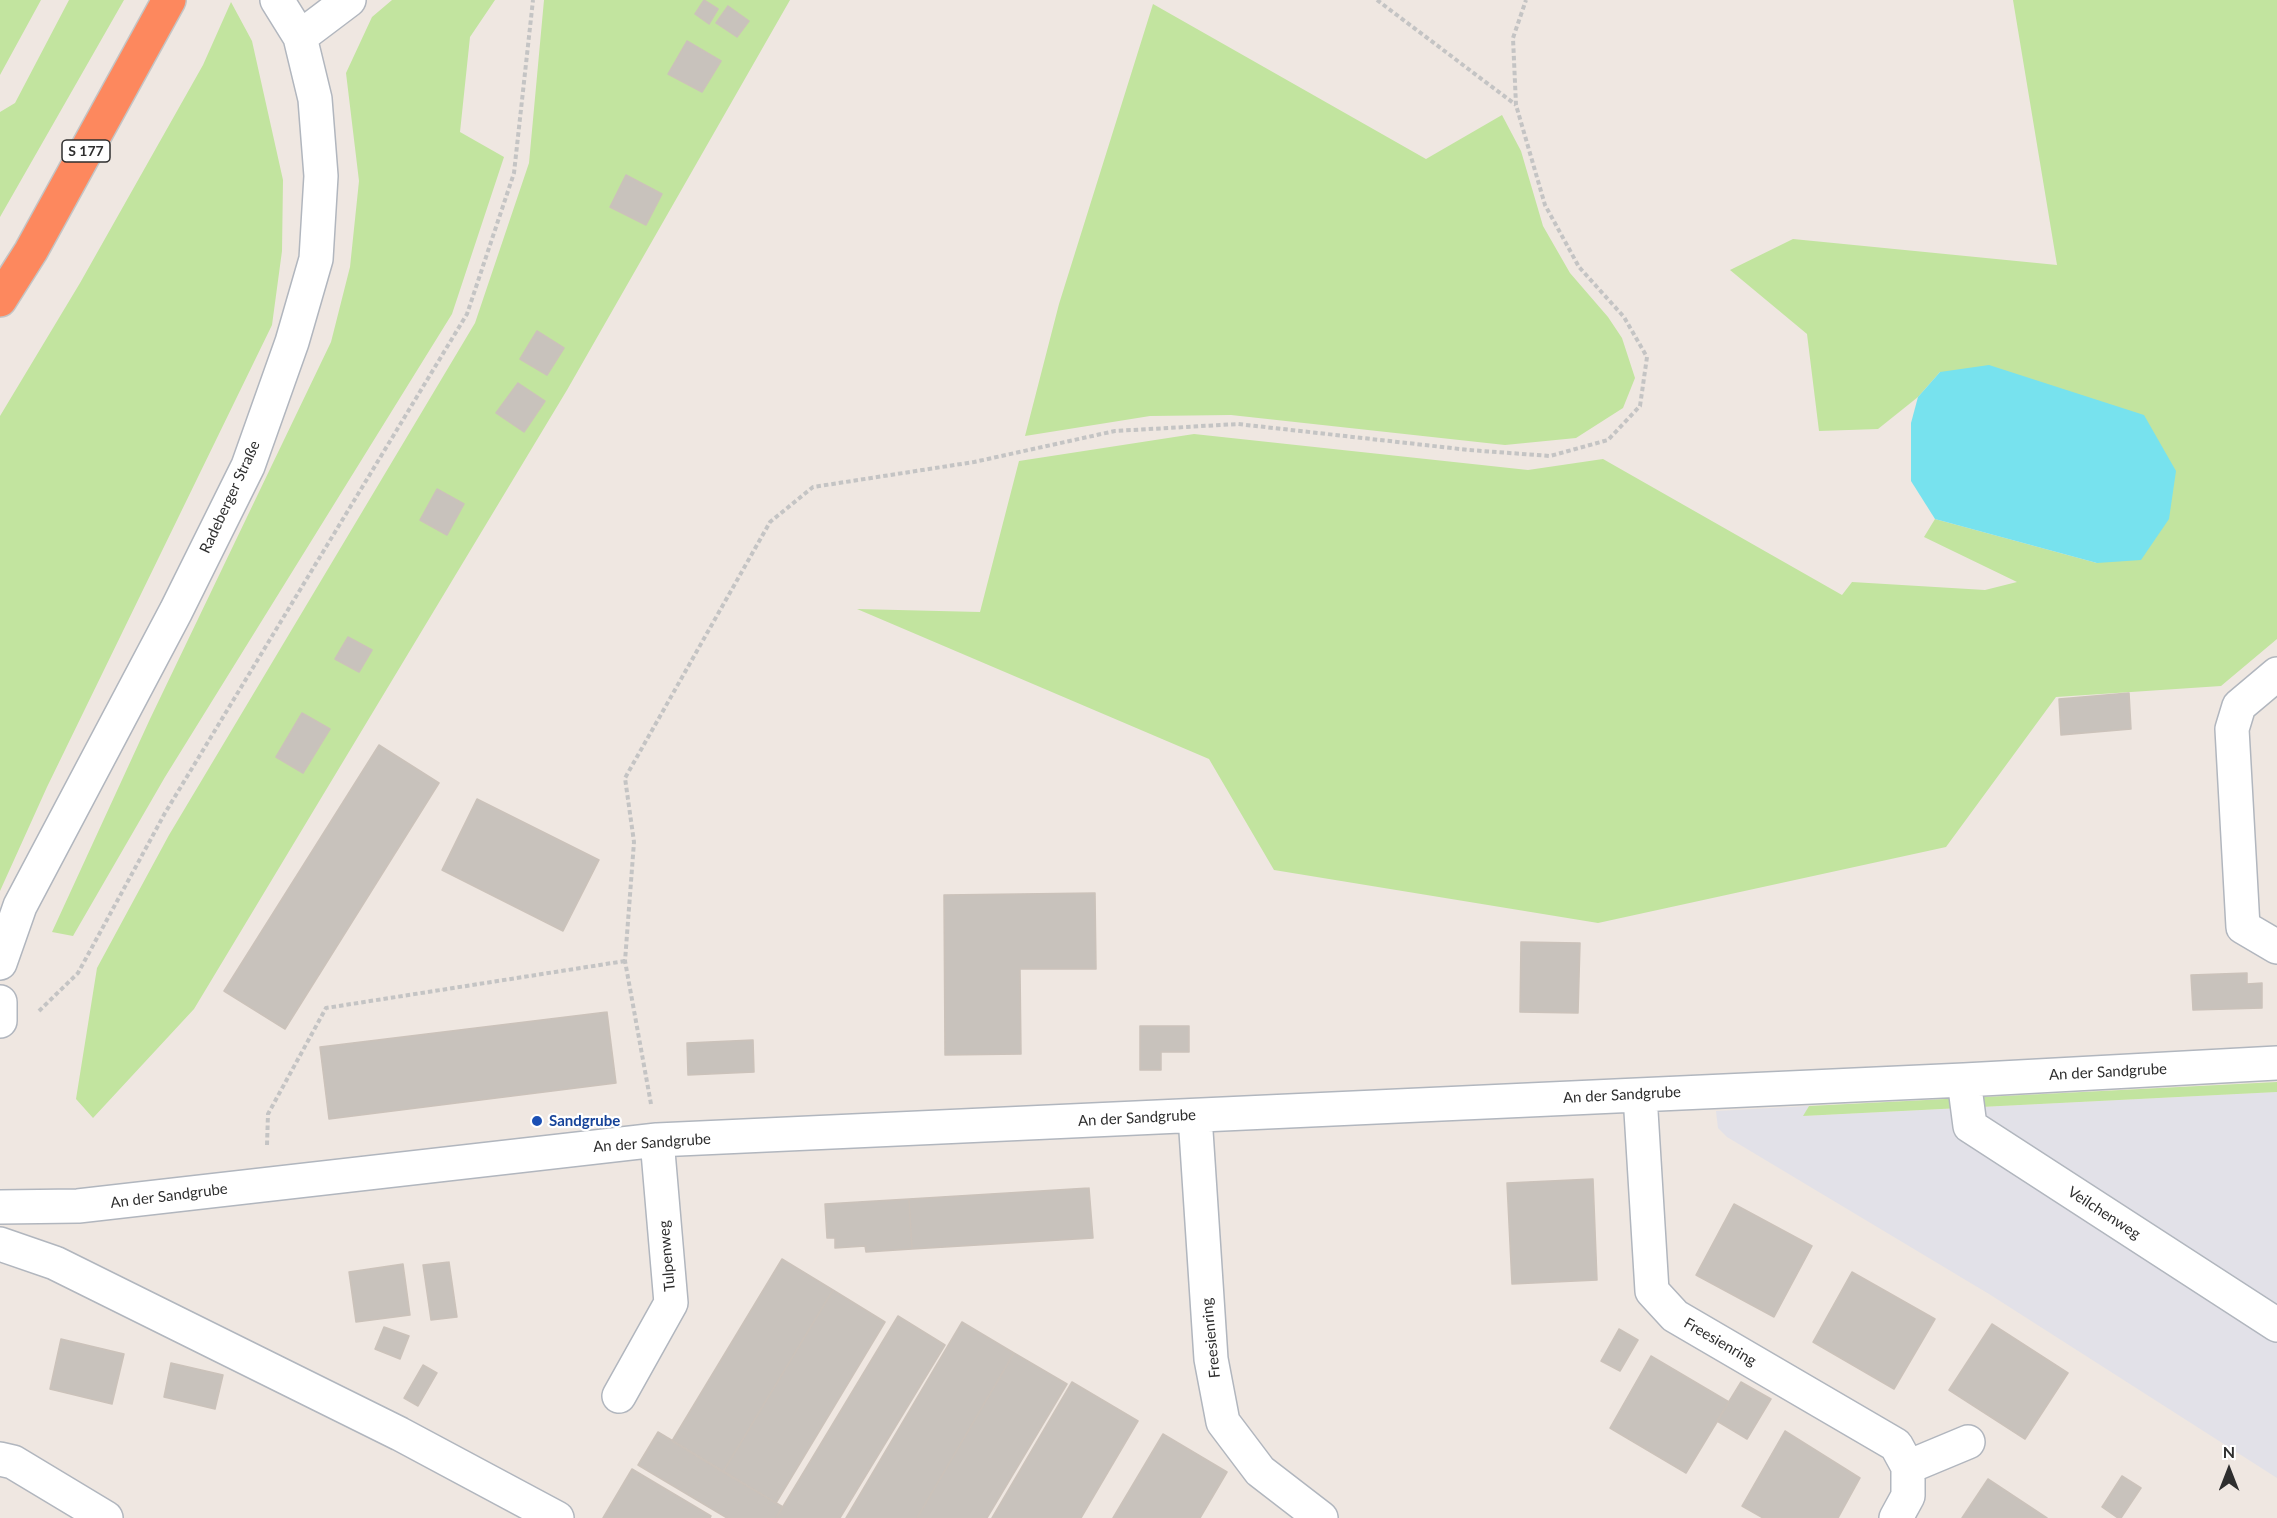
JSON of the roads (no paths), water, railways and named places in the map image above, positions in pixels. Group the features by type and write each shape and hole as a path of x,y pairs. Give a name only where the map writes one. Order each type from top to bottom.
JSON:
{"highway":[{"name":"S 177","path":"0,300 32,251 169,0"}],"street":[{"name":"Radeberger Straße","path":"0,963 20,906 176,611 248,466 292,342 316,259 321,176 315,99 300,37 277,0"},
{"path":"300,37 349,0"},
{"path":"2277,674 2239,706 2232,729 2242,927 2277,947"},
{"path":"0,1002 16,1020"},
{"name":"An der Sandgrube","path":"0,1207 78,1206 657,1140 1964,1080 2277,1063"},
{"name":"Veilchenweg","path":"1964,1080 1970,1126 2277,1325"},
{"name":"Freesienring","path":"1640,1095 1652,1291 1676,1316 1896,1445 1908,1467"},
{"name":"Freesienring","path":"1195,1116 1211,1359 1223,1422 1260,1471 1322,1518"},
{"name":"Tulpenweg","path":"619,1395 671,1303 657,1140"},
{"path":"0,1244 65,1268 400,1434 557,1518"},
{"path":"1896,1518 1908,1496 1908,1467 1968,1442"},
{"path":"0,1459 13,1462 106,1518"}],"water":[{"path":"1989,365 2144,415 2176,471 2169,519 2141,560 2097,563 1935,519 1911,481 1911,423 1918,397 1940,372"}],"place":[{"name":"Sandgrube","path":"537,1121"}]}
